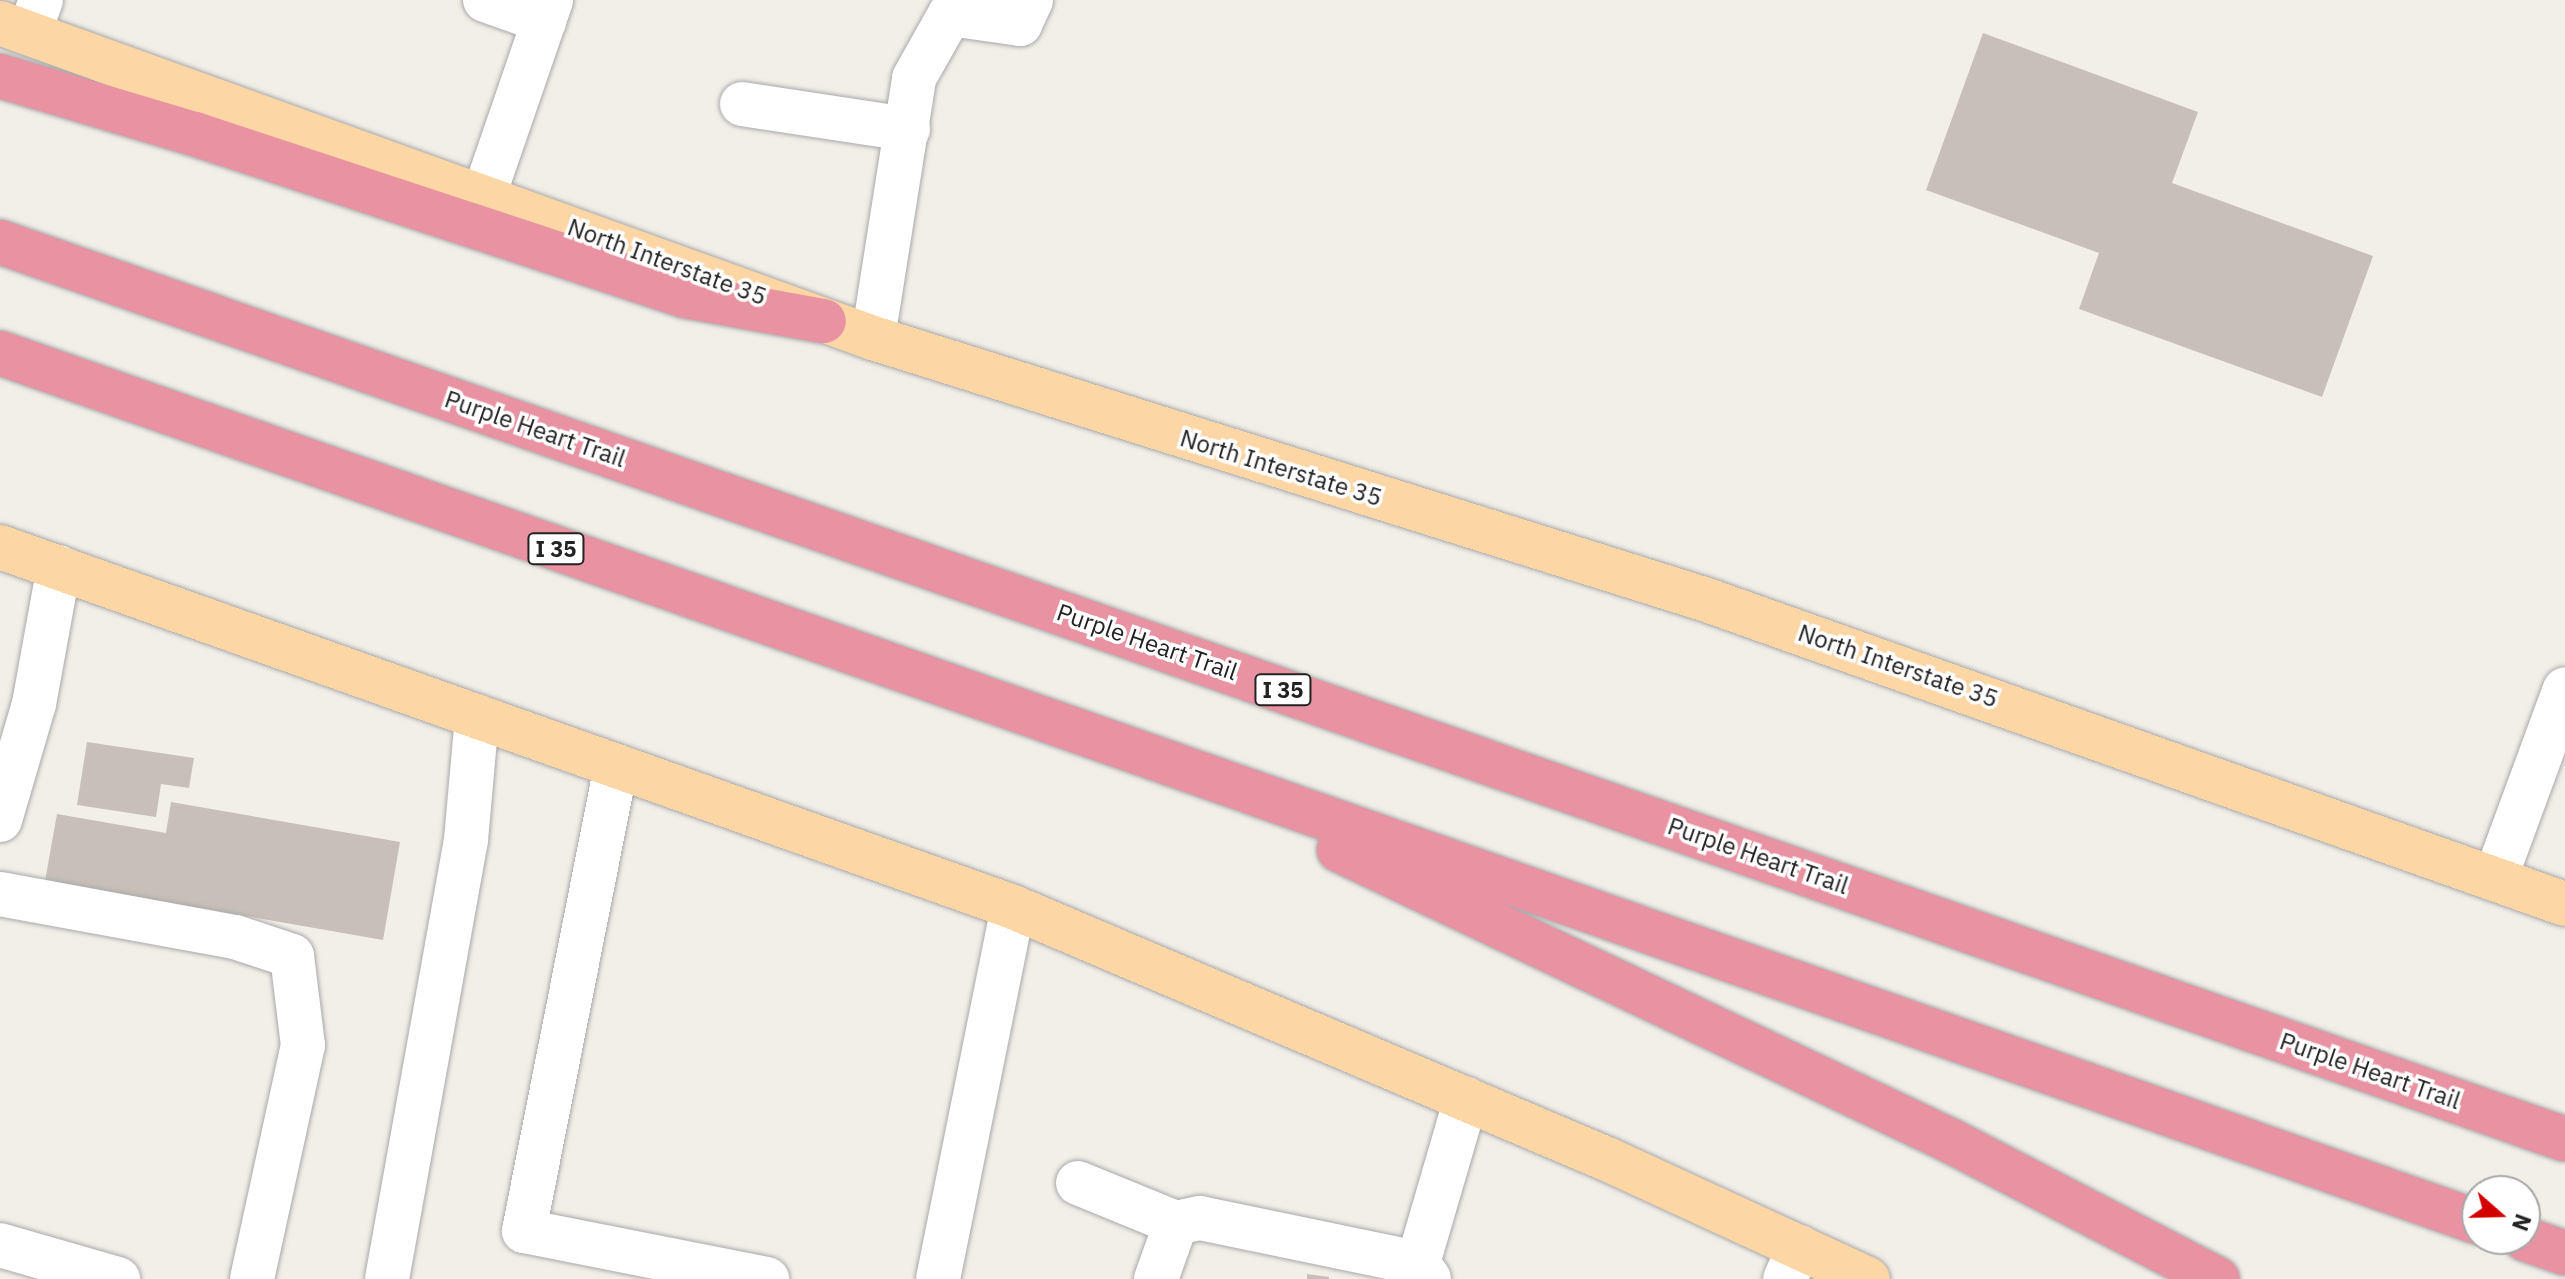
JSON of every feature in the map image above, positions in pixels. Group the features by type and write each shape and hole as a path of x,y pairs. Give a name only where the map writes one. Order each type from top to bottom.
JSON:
{"highway":[{"path":"0,76 195,134 686,296 824,321"},
{"name":"Purple Heart Trail","path":"0,242 2565,1139"},
{"name":"I 35","path":"0,353 2461,1216"},
{"path":"1112,745 1951,1141 2217,1279"},
{"path":"2541,1245 2565,1253"}],"main road":[{"name":"North Interstate 35","path":"23,19 824,321 1704,599 2565,904"},
{"path":"0,547 1013,907 1466,1099 1792,1263 1868,1279"}],"street":[{"path":"484,195 547,10 485,0"},
{"path":"873,338 914,78 950,14 1020,24 1031,0"},
{"path":"742,104 908,129"},
{"path":"0,820 34,704 59,567"},
{"path":"2495,879 2565,689"},
{"path":"387,1279 466,840 477,716"},
{"path":"616,766 524,1231 767,1279"},
{"path":"0,894 235,937 292,956 303,1045 252,1279"},
{"path":"938,1279 1013,907"},
{"path":"1078,1183 1176,1223 1200,1218 1423,1271 1466,1099"},
{"path":"1156,1279 1176,1223"},
{"path":"0,1245 118,1279"}],"building":[{"path":"1983,33 2198,112 2172,183 2373,256 2322,397 2079,309 2099,253 1926,190"},
{"path":"87,742 194,758 189,788 161,784 156,817 77,805"},
{"path":"171,802 400,842 383,940 45,881 57,814 166,833"},
{"path":"1307,1274 1329,1277 1329,1279 1307,1279"}]}
